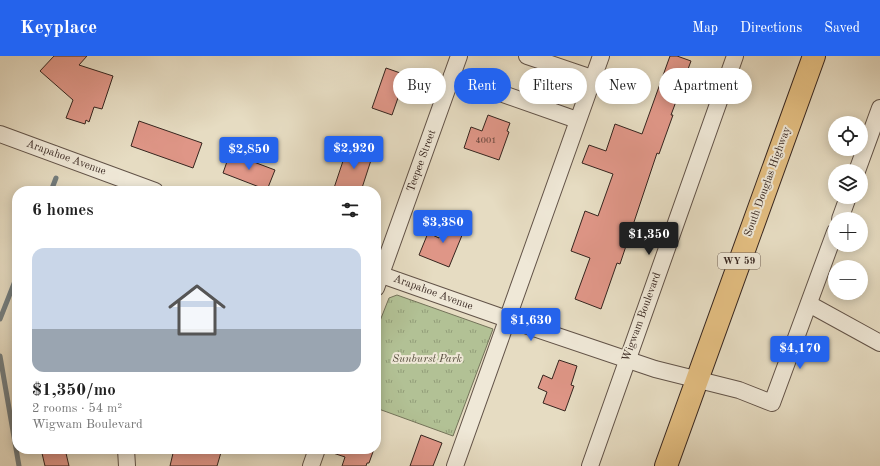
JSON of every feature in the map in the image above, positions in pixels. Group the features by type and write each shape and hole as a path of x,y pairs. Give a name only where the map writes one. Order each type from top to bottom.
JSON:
{"highway":[{"name":"South Douglas Highway","path":"666,466 696,379 814,56"}],"street":[{"name":"Teepee Street","path":"381,270 459,56"},
{"path":"527,56 592,78"},
{"path":"454,466 600,56"},
{"name":"Wigwam Boulevard","path":"590,466 735,56"},
{"path":"452,76 577,120"},
{"path":"860,164 880,108"},
{"name":"Arapahoe Avenue","path":"0,134 141,186"},
{"path":"828,251 809,304 880,343"},
{"name":"Arapahoe Avenue","path":"381,279 507,319 627,360 739,390 772,403 809,304"},
{"path":"126,454 126,466"},
{"path":"311,466 315,454"}],"green space":[{"name":"Sunburst Park","path":"397,295 493,329 453,436 381,410 381,318 389,298"}],"building":[{"path":"54,56 87,56 79,65 113,76 102,109 94,107 89,122 86,120 85,124 66,118 73,100 40,71"},
{"path":"670,56 677,56 691,61 688,68 666,68"},
{"path":"386,68 393,70 393,104 396,104 392,115 372,108"},
{"path":"659,87 659,104 675,104 671,115 673,115 659,154 657,153 620,264 617,263 601,309 575,299 590,258 571,251 585,211 598,216 613,174 582,163 589,145 606,151 615,124 642,134"},
{"path":"488,115 510,123 507,131 509,132 499,160 464,148 471,127 482,131"},
{"path":"139,121 202,143 193,168 131,146"},
{"path":"355,144 374,151 363,186 335,186 347,149 352,151"},
{"path":"230,153 275,170 269,186 257,186 223,173"},
{"path":"446,220 465,228 449,267 419,255 428,233 439,238"},
{"path":"559,360 577,366 571,385 574,386 565,411 543,403 547,392 538,388 543,375 552,379"},
{"path":"421,435 442,443 433,466 410,466"},
{"path":"42,454 66,454 69,466 45,466"},
{"path":"173,454 221,454 217,466 170,466"},
{"path":"336,454 372,454 369,463 367,463 366,466 342,466 345,457"}],"waterway":[{"path":"53,186 56,178"},
{"path":"0,319 12,289"},
{"path":"0,356 12,425"},
{"path":"17,454 19,466"}]}
